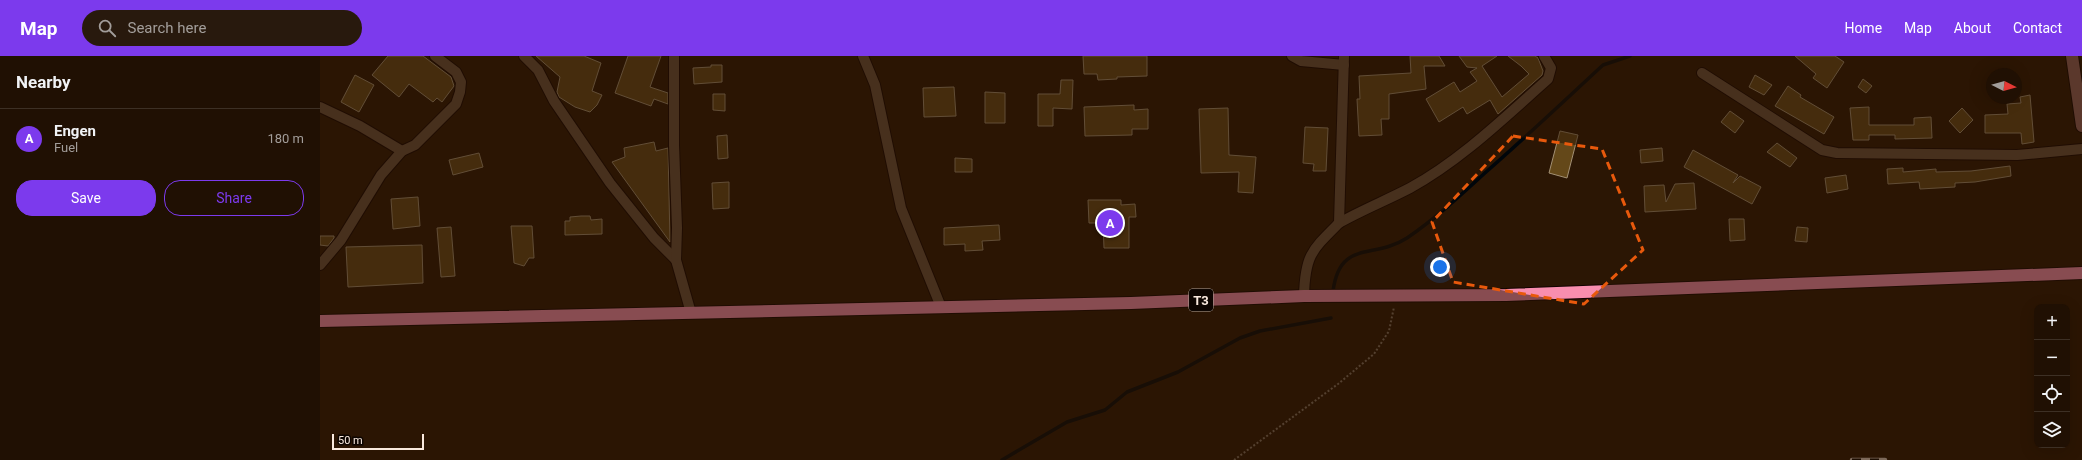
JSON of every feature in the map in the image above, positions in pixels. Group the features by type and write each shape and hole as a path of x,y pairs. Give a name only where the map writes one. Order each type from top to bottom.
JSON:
{"highway":[{"name":"T3","path":"320,321 1132,303 1304,296 1398,294 1506,295 2082,273"}],"main road":[{"path":"2072,56 2078,69 2082,126"}],"street":[{"path":"320,265 341,240 381,175 402,151 415,145 456,104 460,92 461,82 456,72 435,56"},
{"path":"524,56 538,70 554,101 610,183 654,238 676,260"},
{"path":"674,56 674,145 677,228 676,260 691,313"},
{"path":"863,56 875,85 901,208 941,307"},
{"path":"1292,56 1301,61 1344,61 1339,223"},
{"path":"1304,296 1305,271 1309,257 1319,243 1339,223 1363,209 1410,187 1459,155 1548,79 1551,68 1544,56"},
{"path":"1702,73 1822,150 1837,153 2017,155 2082,149"},
{"path":"320,107 360,126 402,151"}],"path":[{"path":"1234,460 1338,384 1374,354 1389,331 1398,294"}],"highlighted area":[{"path":"1513,136 1602,149 1643,250 1584,304 1453,282 1432,222"}],"building":[{"path":"388,56 423,56 451,77 454,86 442,102 437,98 433,102 409,84 399,97 372,75"},
{"path":"536,56 584,56 601,63 592,91 602,95 597,105 590,112 575,107 559,97 557,92 560,77"},
{"path":"628,56 661,56 650,87 668,93 668,104 654,99 651,106 615,93"},
{"path":"1083,56 1147,56 1147,76 1117,77 1117,79 1098,80 1097,74 1084,74"},
{"path":"1410,56 1439,56 1445,66 1424,66 1426,89 1389,94 1389,119 1381,119 1382,135 1359,136 1357,99 1360,99 1359,76 1411,73"},
{"path":"1459,56 1497,56 1482,66 1502,97 1529,74 1508,56 1535,56 1538,58 1543,71 1542,75 1498,114 1490,100 1467,114 1463,107 1439,122 1426,99 1454,82 1460,92 1477,81 1470,72 1477,68 1467,67"},
{"path":"1795,56 1835,56 1844,62 1827,88 1813,78 1816,74"},
{"path":"711,65 722,65 722,82 694,84 693,68 711,67"},
{"path":"355,75 374,85 359,112 341,102"},
{"path":"1755,75 1772,85 1764,95 1749,87"},
{"path":"1863,79 1872,86 1866,93 1858,87"},
{"path":"1061,80 1073,80 1072,109 1053,108 1053,126 1038,126 1038,94 1060,94"},
{"path":"1788,86 1801,95 1800,97 1834,117 1824,134 1775,106"},
{"path":"954,87 956,116 924,117 923,88"},
{"path":"985,92 1005,93 1005,123 985,123"},
{"path":"713,94 725,94 725,111 713,110"},
{"path":"2030,95 2034,142 2022,144 2021,133 1985,133 1985,115 2008,114 2007,104 2022,104 2022,97"},
{"path":"1134,105 1134,110 1148,109 1148,129 1132,129 1132,135 1085,136 1084,107"},
{"path":"1869,107 1869,125 1914,125 1914,118 1931,117 1932,138 1895,139 1895,135 1869,135 1869,140 1853,140 1850,108"},
{"path":"1228,108 1229,155 1256,157 1253,193 1238,192 1239,172 1201,173 1199,109"},
{"path":"1962,108 1973,120 1960,133 1949,121"},
{"path":"1730,111 1744,121 1735,133 1721,122"},
{"path":"1305,127 1328,128 1326,171 1313,171 1314,164 1303,163"},
{"path":"1560,131 1578,135 1567,178 1549,173"},
{"path":"727,135 728,158 718,159 717,136"},
{"path":"654,142 656,151 668,148 670,242 612,162 625,157 624,148"},
{"path":"1777,143 1797,158 1790,167 1767,152"},
{"path":"1662,148 1663,161 1641,163 1640,150"},
{"path":"1693,150 1738,175 1733,183 1740,176 1761,187 1752,204 1684,167"},
{"path":"479,153 483,167 453,175 449,160"},
{"path":"955,158 972,159 972,172 955,172"},
{"path":"2010,166 2011,176 1975,182 1955,183 1955,187 1920,189 1919,182 1888,184 1887,169 1903,168 1903,172 1936,169 1936,172 1971,171"},
{"path":"1846,175 1848,189 1827,193 1825,178"},
{"path":"729,182 729,208 713,209 712,183"},
{"path":"1694,183 1696,209 1645,212 1644,186 1664,185 1666,202 1675,184"},
{"path":"418,197 420,226 393,229 391,199"},
{"path":"1088,200 1121,200 1121,205 1135,204 1136,217 1129,217 1129,248 1104,248 1103,223 1089,223"},
{"path":"590,216 591,220 602,219 602,234 565,235 565,221 570,221 570,217"},
{"path":"1729,219 1744,219 1745,240 1730,241"},
{"path":"999,225 1000,240 982,241 983,250 965,251 965,244 944,245 944,228"},
{"path":"511,226 532,226 534,258 529,258 524,266 514,263"},
{"path":"451,227 455,276 441,277 437,228"},
{"path":"1797,227 1808,228 1807,242 1795,241"},
{"path":"320,236 334,236 334,238 328,246 320,245"},
{"path":"422,245 423,283 348,287 346,247"}],"waterway":[{"path":"1333,291 1337,275 1343,264 1351,257 1360,253 1394,244 1417,231 1438,215 1603,65 1630,56"},
{"path":"1002,460 1067,422 1105,410 1127,392 1178,372 1240,338 1260,331 1331,318"}],"railway":[{"path":"1852,460 1885,460"}],"place":[{"name":"Engen","path":"1110,223"}]}
